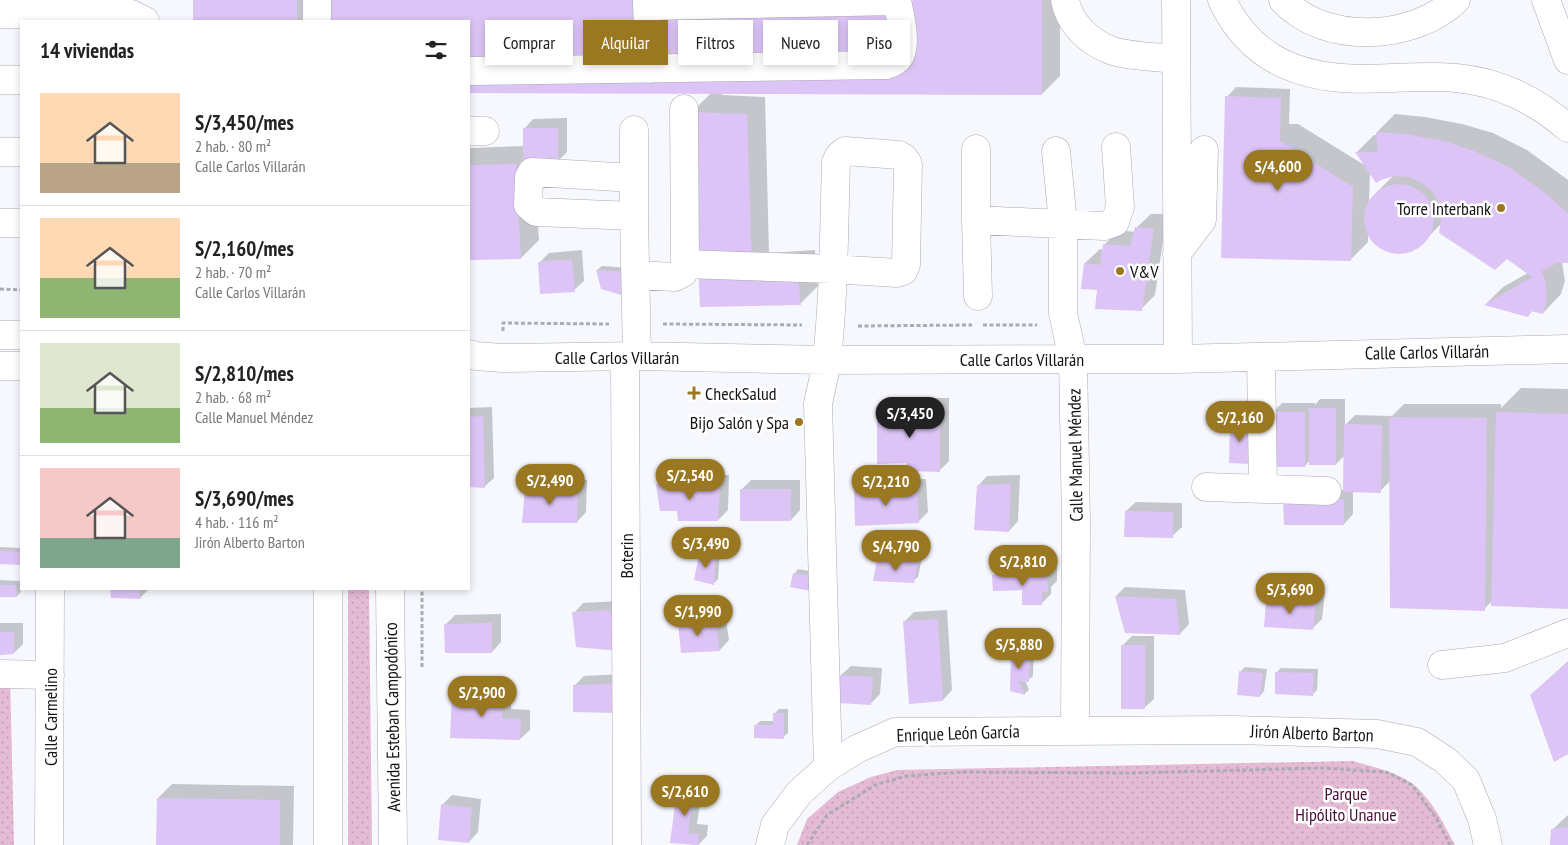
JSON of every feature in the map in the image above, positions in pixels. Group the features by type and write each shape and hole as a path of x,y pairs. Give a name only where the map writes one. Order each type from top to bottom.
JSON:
{"main road":[{"path":"317,0 317,20"},
{"path":"1065,0 1071,20 1086,36 1110,50 1176,59"},
{"path":"1176,0 1178,359"},
{"path":"1222,0 1240,31 1253,45 1284,65 1323,76 1344,79 1437,77 1457,78 1497,86 1528,99 1568,128"},
{"path":"1283,0 1299,14 1330,28 1350,32 1372,32 1390,31 1409,26 1430,17 1456,0"},
{"path":"1546,0 1568,60"},
{"path":"470,71 649,70 886,65 895,62 902,53 902,22 897,1 647,3 649,70"},
{"path":"0,14 132,14 143,20"},
{"path":"0,80 20,80"},
{"path":"636,275 675,277 683,272 685,264 684,109"},
{"name":"Boterin","path":"626,845 631,357 636,324 634,130"},
{"path":"976,220 1104,226 1115,222 1120,207 1116,146"},
{"path":"976,148 978,296"},
{"path":"1177,253 1202,220 1204,150"},
{"path":"685,264 832,268 897,273 903,271 906,266 908,164 899,155 845,151 836,162 832,268 829,326 826,360 818,404 828,767"},
{"name":"Calle Manuel Méndez","path":"1056,151 1063,223 1063,313 1073,359 1076,523 1075,731"},
{"path":"0,152 20,152"},
{"path":"634,178 532,172 528,177 528,205 536,212 634,216"},
{"path":"0,223 20,223"},
{"path":"0,335 20,335"},
{"name":"Calle Carlos Villarán","path":"479,357 826,360 1178,359 1568,349"},
{"path":"1261,357 1262,489"},
{"path":"0,366 20,366"},
{"path":"1206,487 1327,491"},
{"name":"Calle Carmelino","path":"49,845 50,590"},
{"path":"328,590 328,845"},
{"name":"Avenida Esteban Campodónico","path":"390,590 393,845"},
{"path":"1442,665 1505,658 1568,633"},
{"path":"0,674 50,675"},
{"name":"Enrique León García","path":"770,845 775,825 799,794 828,767 856,749 895,732 1075,731"},
{"name":"Jirón Alberto Barton","path":"1075,731 1322,731 1378,734 1417,742 1445,760 1466,780 1482,820 1488,845"}],"path":[{"path":"0,289 20,290"},
{"path":"479,357 503,323 829,326 973,325"},
{"path":"982,325 1065,325"},
{"path":"807,845 827,815 877,784 906,776 963,772 1131,773 1322,768 1386,772 1412,785 1436,818 1450,845"}],"green space":[{"path":"348,590 369,590 372,845 348,845"},
{"path":"10,674 14,845 0,845 0,675"},
{"name":"Parque Hipólito Unanue","path":"1353,761 1393,773 1414,785 1432,805 1455,845 797,845 807,819 838,792 871,777 897,770"}],"building":[{"path":"193,0 297,0 297,20 193,20"},
{"path":"302,0 1042,0 1042,95 470,93 470,20 302,20"},
{"path":"1225,96 1281,98 1280,141 1353,187 1351,261 1221,258"},
{"path":"690,112 747,114 752,270 797,267 801,305 700,307"},
{"path":"523,128 558,128 558,163 523,163"},
{"name":"Torre Interbank","path":"1376,132 1407,134 1444,141 1474,151 1509,167 1544,192 1568,213 1568,263 1557,263 1542,271 1546,284 1547,300 1543,314 1531,311 1528,317 1484,305 1532,277 1507,259 1495,270 1439,233 1442,216 1439,203 1432,191 1421,182 1408,177 1394,176 1376,183 1355,152 1378,152"},
{"path":"516,164 521,259 470,260 470,165"},
{"path":"1399,184 1412,187 1424,194 1431,206 1434,219 1431,232 1424,244 1412,251 1399,254 1386,251 1374,244 1367,232 1364,219 1367,206 1374,194 1386,187"},
{"path":"1135,227 1154,228 1142,311 1095,309 1097,290 1081,289 1084,263 1100,265 1103,244 1130,246"},
{"path":"572,259 575,292 540,294 538,262"},
{"path":"596,270 627,272 625,296 601,289"},
{"path":"907,407 940,407 940,472 906,471 907,463 877,464 877,413 907,414"},
{"path":"1309,408 1336,408 1336,465 1309,465"},
{"path":"1272,412 1305,412 1305,467 1271,467"},
{"path":"1496,412 1568,414 1568,609 1491,606"},
{"path":"483,416 485,488 470,487 470,417"},
{"path":"1389,417 1487,418 1485,611 1390,608"},
{"path":"1230,422 1251,422 1250,464 1229,463"},
{"path":"1344,424 1382,425 1381,493 1343,492"},
{"path":"656,484 720,485 718,521 678,521 677,511 660,511"},
{"path":"1011,484 1009,532 974,530 977,485"},
{"path":"525,487 578,489 577,523 522,523"},
{"path":"917,488 919,523 855,526 854,490"},
{"path":"740,489 791,489 791,521 740,521"},
{"path":"1344,499 1344,525 1284,525 1283,500"},
{"path":"1125,511 1173,512 1173,538 1124,537"},
{"path":"0,551 20,552 20,565 0,564"},
{"path":"699,554 716,554 714,585 694,580"},
{"path":"877,560 918,562 914,583 873,581"},
{"path":"793,573 813,576 811,591 790,587"},
{"path":"992,575 1047,575 1048,592 1042,592 1042,605 1022,605 1022,590 993,591"},
{"path":"0,585 16,585 17,597 0,597"},
{"path":"110,590 138,590 141,599 111,598"},
{"path":"1115,596 1176,599 1180,635 1125,633"},
{"path":"1316,601 1313,630 1264,627 1266,602"},
{"path":"609,610 619,626 618,651 576,647 572,612"},
{"path":"938,619 943,701 909,704 903,621"},
{"path":"678,622 716,623 720,651 681,653"},
{"path":"492,623 492,653 445,653 444,624"},
{"path":"0,632 14,632 14,654 0,655"},
{"path":"1121,645 1145,645 1145,709 1121,709"},
{"path":"1011,650 1030,651 1029,682 1019,681 1025,695 1010,691"},
{"path":"1568,662 1568,754 1554,762 1530,695"},
{"path":"1239,671 1263,673 1260,697 1237,695"},
{"path":"1275,672 1314,673 1313,696 1275,694"},
{"path":"840,675 873,677 871,705 839,703"},
{"path":"613,684 617,713 573,712 573,685"},
{"path":"452,693 503,694 502,718 521,719 520,740 450,738"},
{"path":"773,713 784,713 784,739 754,738 754,725 773,725"},
{"path":"677,790 706,794 704,805 692,804 688,833 699,834 698,845 670,843"},
{"path":"157,798 280,800 280,845 156,845"},
{"path":"441,804 472,808 469,843 438,840"},
{"path":"1568,827 1568,845 1550,845 1551,829"}],"place":[{"name":"Torre Interbank","path":"1501,208"},
{"name":"V&V","path":"1120,271"},
{"name":"CheckSalud","path":"694,393"},
{"name":"Bijo Salón y Spa","path":"799,422"}]}
